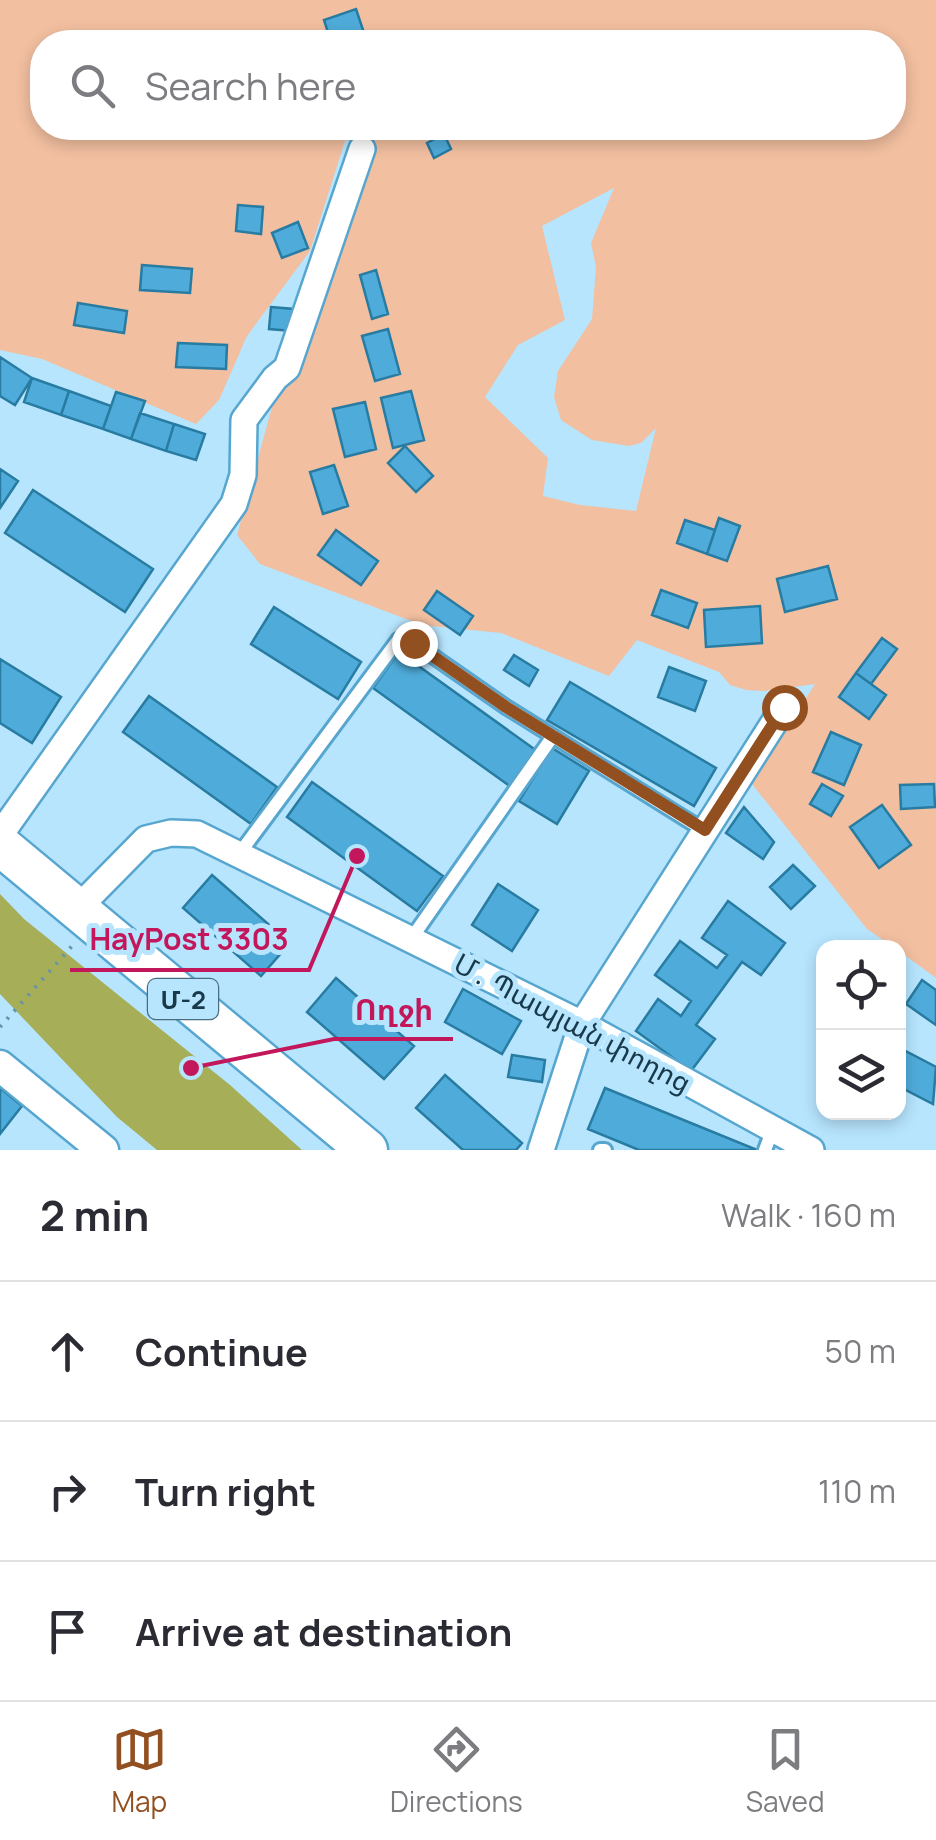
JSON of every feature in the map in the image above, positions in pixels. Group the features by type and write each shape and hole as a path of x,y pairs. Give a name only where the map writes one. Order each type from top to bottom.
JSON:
{"highway":[{"name":"Մ-2","path":"0,846 79,923 367,1150"}],"street":[{"path":"0,835 234,504 244,475 244,420 287,368 362,148"},
{"path":"541,1150 582,1024 784,707"},
{"name":"Մ․ Պապյան փողոց","path":"79,923 146,839 170,833 198,834 582,1024 769,1140 811,1150"},
{"path":"0,1066 103,1150"}],"lane":[{"path":"238,854 398,640 414,643 553,736 705,830"},
{"path":"411,939 553,736"}],"path":[{"path":"0,1027 79,923"}],"shaded area":[{"path":"0,0 936,0 936,978 906,956 906,940 883,940 867,929 752,784 815,684 746,690 730,685 719,672 637,640 609,676 501,633 422,625 260,564 237,535 272,407 334,274 374,140 906,140 906,30 30,30 30,140 350,140 345,141 310,251 247,336 219,400 196,424 42,359 0,350","holes":["614,188 591,243 596,267 592,319 558,371 554,397 561,420 592,440 629,446 641,443 656,428 636,511 543,496 548,458 485,397 518,345 565,320 542,226"]},
{"path":"0,894 24,919 230,1085 302,1150 157,1150 117,1117 0,994"}],"building":[{"path":"356,9 363,30 327,30 324,20"},
{"path":"447,140 451,149 434,158 427,143"},
{"path":"238,205 263,207 261,234 236,231"},
{"path":"298,222 308,248 282,258 272,233"},
{"path":"142,265 192,269 190,293 140,290"},
{"path":"376,270 388,314 372,319 360,275"},
{"path":"78,303 127,311 124,333 74,325"},
{"path":"271,307 294,309 292,331 269,329"},
{"path":"388,329 400,374 375,381 362,336"},
{"path":"178,343 227,345 226,369 176,367"},
{"path":"0,357 32,378 15,405 0,396"},
{"path":"32,378 69,391 61,415 24,402"},
{"path":"69,391 111,406 103,429 61,415"},
{"path":"411,391 424,440 393,448 381,398"},
{"path":"116,392 145,401 131,439 103,429"},
{"path":"365,402 376,449 345,457 333,409"},
{"path":"140,413 174,424 166,451 131,439"},
{"path":"174,424 205,434 196,460 166,451"},
{"path":"405,446 433,476 416,492 388,463"},
{"path":"334,465 348,506 323,514 310,472"},
{"path":"0,469 18,481 0,508"},
{"path":"33,490 153,569 125,612 5,533"},
{"path":"719,518 740,526 727,561 707,554"},
{"path":"685,520 715,530 707,554 677,543"},
{"path":"336,530 378,561 361,585 318,555"},
{"path":"828,566 837,599 785,612 777,579"},
{"path":"661,590 697,603 688,628 652,615"},
{"path":"437,591 473,616 460,635 424,610"},
{"path":"760,606 762,643 706,647 704,610"},
{"path":"274,607 361,662 338,699 251,644"},
{"path":"882,638 897,649 871,684 856,673"},
{"path":"399,652 537,751 511,787 373,688"},
{"path":"514,655 538,670 529,686 504,670"},
{"path":"0,659 61,697 32,743 0,723"},
{"path":"669,667 706,681 695,711 658,697"},
{"path":"856,673 886,695 869,719 839,697"},
{"path":"570,682 716,768 694,806 547,720"},
{"path":"149,696 277,787 251,824 123,732"},
{"path":"831,732 861,745 844,785 813,772"},
{"path":"552,748 589,771 557,824 519,801"},
{"path":"312,782 443,876 417,911 287,817"},
{"path":"822,784 843,796 831,816 810,804"},
{"path":"934,784 935,807 901,809 900,785"},
{"path":"882,805 911,845 879,868 850,827"},
{"path":"744,807 774,842 763,859 726,833"},
{"path":"793,865 815,886 791,909 770,887"},
{"path":"212,875 290,943 261,976 183,908"},
{"path":"498,884 538,910 512,951 472,925"},
{"path":"728,901 785,943 761,975 742,962 696,1025 715,1039 691,1071 636,1031 658,999 681,1016 691,1001 655,975 680,941 717,968 727,955 702,938"},
{"path":"336,978 414,1046 384,1079 307,1012"},
{"path":"922,980 936,990 936,1025 906,1004"},
{"path":"463,989 521,1021 502,1054 445,1022"},
{"path":"906,1051 936,1067 933,1104 906,1090"},
{"path":"512,1055 545,1060 542,1082 508,1077"},
{"path":"445,1075 522,1143 516,1150 463,1150 416,1108"},
{"path":"0,1088 22,1106 0,1134"},
{"path":"605,1088 757,1150 639,1150 588,1129"}],"place":[{"name":"HayPost 3303","path":"357,856"},
{"name":"Ողջի","path":"191,1068"}],"route":[{"path":"414,643 506,707 705,830 784,707"}]}
